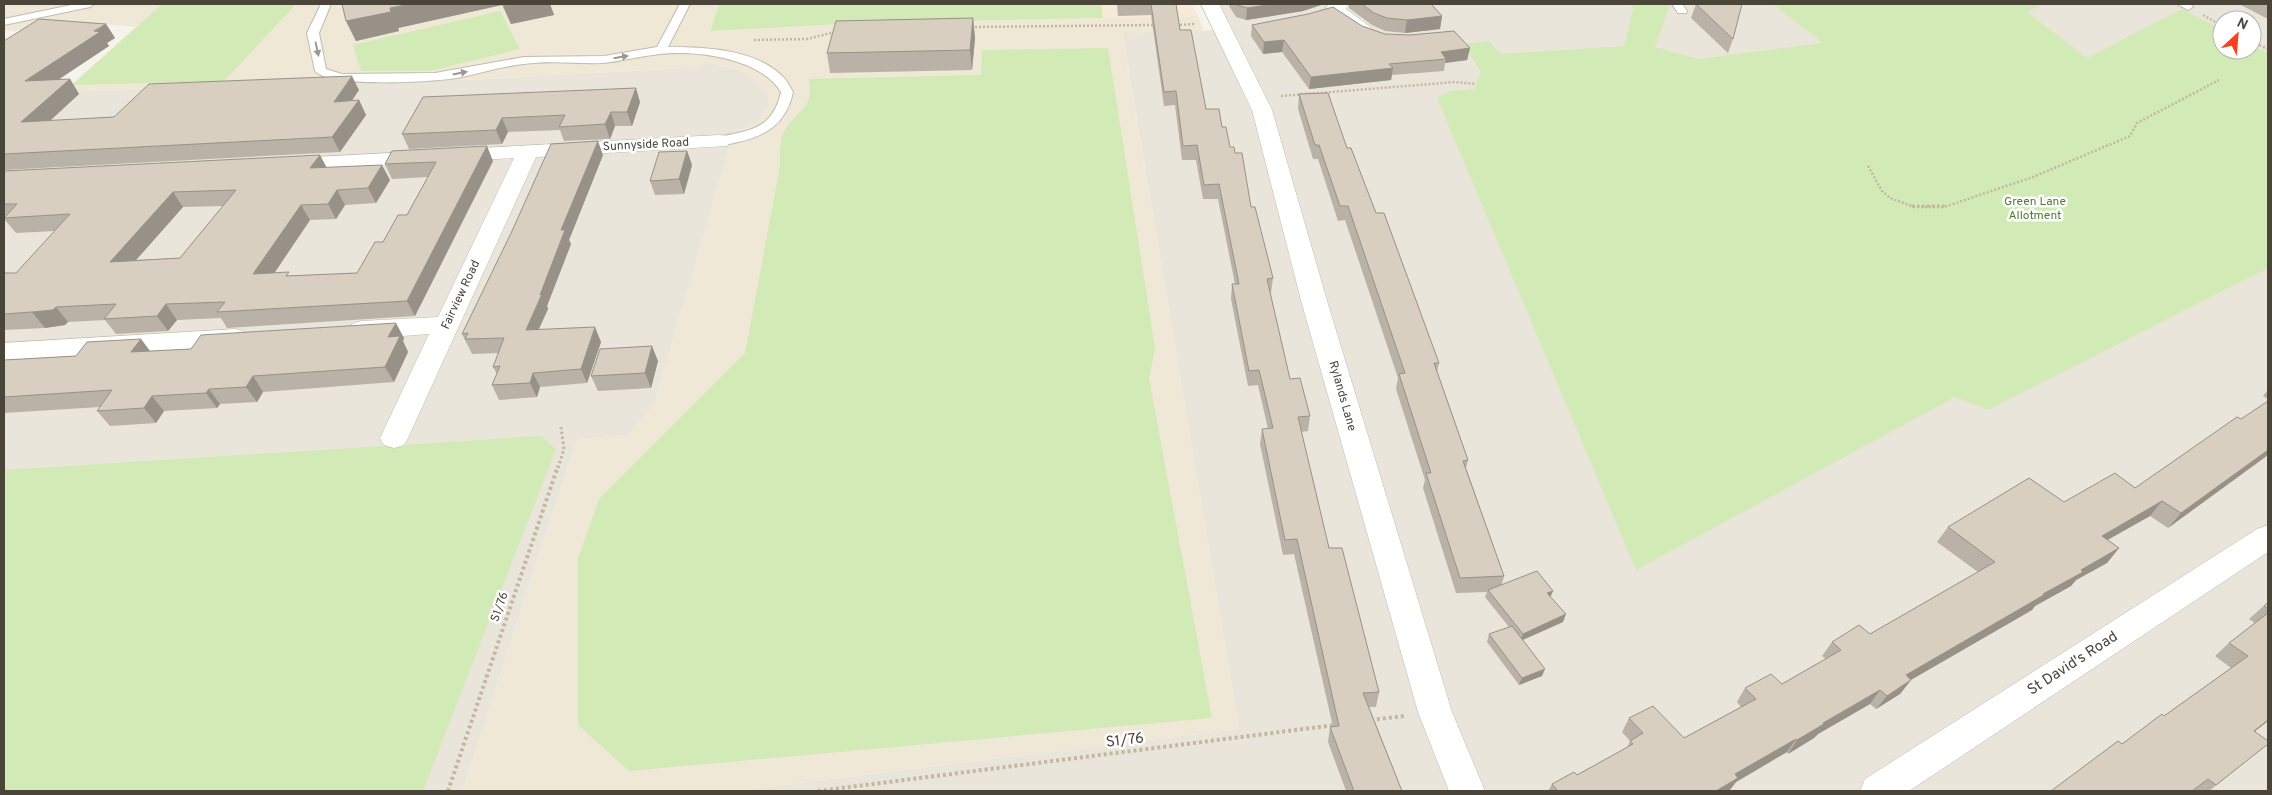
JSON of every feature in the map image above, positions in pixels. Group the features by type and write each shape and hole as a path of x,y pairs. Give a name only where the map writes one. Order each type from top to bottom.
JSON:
{"street":[{"path":"1331,9 1369,32 1381,37"},
{"name":"Rylands Lane","path":"1225,22 1258,98 1315,304 1435,712 1467,791"},
{"name":"Sunnyside Road","path":"262,165 718,141"},
{"name":"Fairview Road","path":"394,438 528,151"},
{"path":"338,332 447,325"},
{"path":"4,352 260,337"},
{"name":"St David's Road","path":"1878,791 2268,537"}],"lane":[{"path":"4,22 90,4"},
{"path":"326,4 313,33 321,71 342,78 435,77 524,60 604,59 661,50 708,53 750,62 772,73 784,86 786,100 780,115 772,123 752,135 742,139 718,141"},
{"path":"661,50 685,4"}],"path":[{"path":"1173,25 1225,22"},
{"path":"970,27 1163,25"},
{"path":"752,40 807,39 835,32"},
{"path":"1868,166 1882,191 1890,198 1914,207 1944,207 2033,177 2130,136 2137,123 2219,80"},
{"path":"1258,98 1454,82 1476,84"},
{"name":"S1/76","path":"448,791 564,449 561,427"},
{"path":"1366,721 1435,712"},
{"name":"S1/76","path":"818,791 1337,725"}],"shaded area":[{"path":"9,4 719,4 710,30 857,23 1198,16 1204,31 1122,33 1239,729 733,791 462,791 577,439 629,435 654,405 734,132 750,127 760,120 769,103 768,92 748,74 737,69 704,62 703,67 487,79 63,92 136,27 93,23 83,29 4,31 4,6"},
{"path":"1101,4 1192,4 1198,16 1103,18"},
{"path":"1214,4 2268,4 2268,791 733,791 1239,729 1122,32 1204,31 1228,28"},
{"path":"704,62 737,69 748,74 768,92 769,103 760,121 750,127 734,132 654,405 629,435 577,439 462,791 4,791 4,97 63,92 487,79 702,67"}],"green space":[{"path":"162,4 296,4 224,81 72,85"},
{"path":"719,4 1101,4 1103,18 857,23 710,31"},
{"name":"Green Lane Allotment","path":"1631,4 1670,4 1655,47 1698,59 1823,43 1773,4 2043,4 2027,12 2087,58 2182,9 2212,25 2212,60 2262,60 2262,50 2268,53 2268,268 1988,410 1955,397 1636,570 1437,98 1451,91 1474,89 1481,72 1463,44 1489,41 1501,54 1624,46 1633,10"},
{"path":"500,11 520,49 430,71 361,71 353,45"},
{"path":"1108,48 1155,348 1149,378 1212,718 629,771 578,725 578,559 599,499 745,353 780,166 781,141 784,131 808,102 809,79 981,75 982,50"},
{"path":"541,436 556,449 423,791 4,791 4,470"}],"building":[{"path":"342,4 411,4 390,8 391,12 346,21"},
{"path":"1151,4 1176,4 1180,30 1191,30 1206,109 1219,109 1222,127 1226,127 1230,147 1234,147 1235,153 1242,153 1251,207 1255,207 1273,278 1267,279 1290,379 1300,378 1310,416 1298,417 1329,548 1342,548 1379,692 1363,693 1402,791 1354,791 1330,727 1339,726 1297,539 1285,540 1262,429 1273,428 1259,370 1249,371 1232,284 1239,284 1219,184 1204,185 1197,145 1183,146 1176,91 1164,92"},
{"path":"1236,4 1274,4 1247,8"},
{"path":"1362,4 1431,4 1442,16 1407,20 1387,18 1374,13"},
{"path":"1696,4 1742,4 1733,39"},
{"path":"1333,7 1362,26 1385,34 1410,35 1454,31 1470,48 1441,52 1446,59 1389,64 1393,68 1311,77 1284,40 1264,42 1252,25"},
{"path":"973,18 970,50 827,53 836,21"},
{"path":"39,19 106,24 94,31 100,32 25,81 70,79 21,122 114,117 149,84 352,76 334,102 359,100 332,137 4,154 4,41"},
{"path":"636,88 627,112 611,112 605,124 559,127 565,115 502,118 496,130 402,134 423,97"},
{"path":"1328,93 1347,148 1351,148 1376,213 1384,213 1439,363 1434,363 1468,460 1463,461 1504,576 1460,578 1426,473 1431,473 1399,374 1405,373 1348,206 1340,206 1319,145 1315,145 1299,94"},
{"path":"598,141 561,230 565,230 540,295 542,294 526,330 595,327 581,369 533,373 530,383 492,385 500,366 493,367 504,338 465,339 468,333 462,334 512,231 551,144"},
{"path":"487,146 407,301 217,312 225,302 166,304 157,316 104,319 116,304 56,307 53,310 4,314 4,273 16,273 70,214 4,218 17,204 4,204 4,171 320,155 310,168 382,165 368,188 337,190 328,204 301,205 253,274 289,272 286,276 357,273 375,242 383,242 398,215 407,215 436,162 385,164 392,151","holes":["236,190 180,258 110,262 173,192"]},
{"path":"687,151 679,179 650,181 659,152"},
{"path":"396,323 388,337 400,336 385,367 253,376 246,387 209,389 206,393 152,396 144,408 97,411 112,390 4,397 4,360 76,356 87,342 141,339 131,352 191,349 201,335"},
{"path":"652,346 645,373 591,376 600,349"},
{"path":"2268,401 2268,450 2181,513 2162,501 2102,536 2119,548 2081,570 2083,572 1906,675 1911,680 1887,696 1880,690 1797,740 1735,774 1738,778 1716,791 1558,791 1552,784 1574,772 1577,775 1633,744 1630,741 1643,733 1629,718 1653,706 1684,738 1756,699 1745,688 1771,674 1782,684 1841,650 1832,642 1859,625 1870,634 1995,562 1948,527 2029,478 2064,502 2115,473 2135,488 2237,417 2241,419"},
{"path":"1537,571 1553,591 1547,593 1566,614 1523,634 1488,590"},
{"path":"2268,613 2268,720 2254,731 2268,741 2268,744 2216,785 2208,779 2192,791 2051,791 2118,741 2122,744 2162,714 2164,716 2248,656 2229,643"},
{"path":"1512,626 1545,669 1522,678 1489,634"}]}
